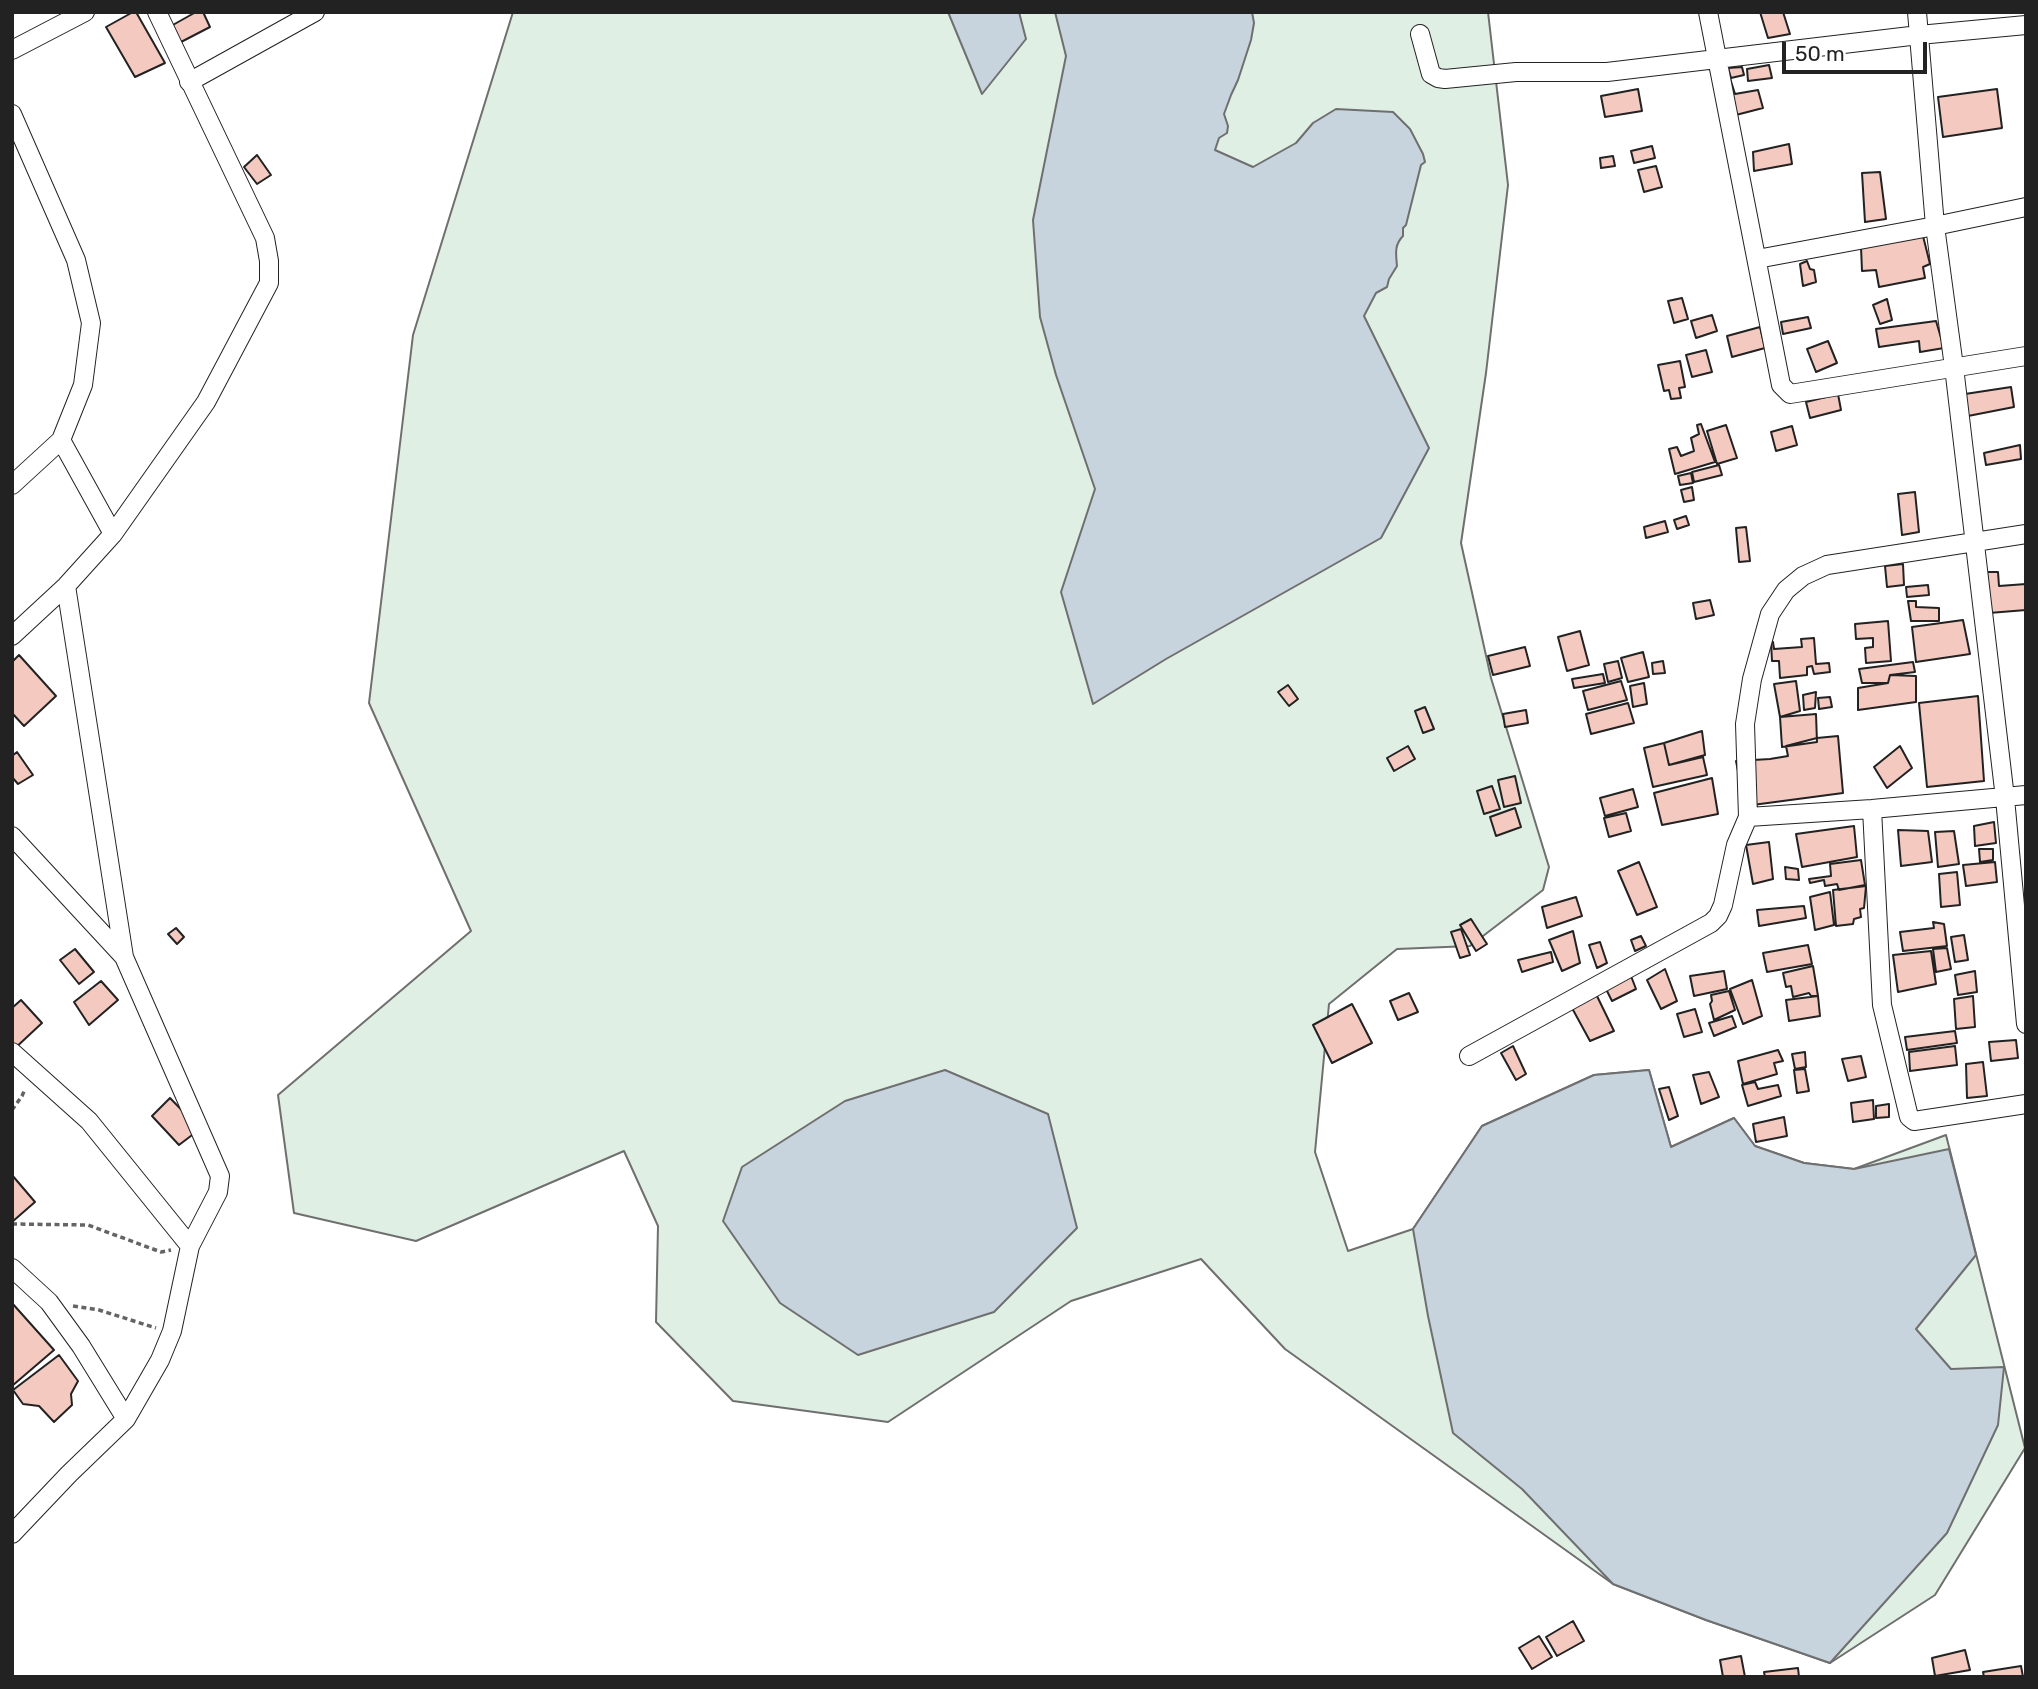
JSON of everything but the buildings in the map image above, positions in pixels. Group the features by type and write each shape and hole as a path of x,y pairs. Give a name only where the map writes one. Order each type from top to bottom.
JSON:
{"street":[{"path":"12,50 85,12"},
{"path":"12,636 66,586 113,534 206,402 270,283 265,238 157,12"},
{"path":"189,82 315,12"},
{"path":"1708,12 1781,385 1790,394 2026,356"},
{"path":"1917,12 1935,226 2005,798 2026,1024"},
{"path":"1420,34 1431,74 1445,79 1516,72 1607,72 2026,25"},
{"path":"12,114 76,260 91,323 83,385 61,440 12,485"},
{"path":"1758,259 2026,207"},
{"path":"61,440 113,534"},
{"path":"1469,1056 1711,923 1718,916 1723,905 1736,845 1748,817 1745,724 1752,679 1770,614 1786,590 1804,576 1827,565 2026,534"},
{"path":"14,1526 126,1419 160,1360 172,1331 190,1246 218,1192 220,1177 124,957 66,586"},
{"path":"1748,817 2026,795"},
{"path":"1872,809 1882,1005 1909,1117 1914,1121 2026,1104"},
{"path":"12,836 124,957"},
{"path":"12,1052 89,1121 190,1246"},
{"path":"12,1268 49,1302 81,1346 126,1419"}],"path":[{"path":"12,1110 22,1096 32,1070"},
{"path":"12,1224 88,1224 161,1252 190,1246"},
{"path":"49,1302 99,1310 172,1331"}],"green space":[{"path":"513,12 1488,12 1508,185 1486,373 1461,543 1491,678 1549,867 1543,890 1470,946 1397,949 1329,1004 1315,1152 1348,1251 1413,1229 1482,1126 1594,1075 1649,1070 1671,1147 1734,1118 1755,1146 1804,1163 1854,1169 1946,1135 2025,1448 1935,1595 1830,1663 1613,1584 1285,1349 1201,1259 1071,1301 888,1422 733,1401 656,1322 658,1226 624,1151 416,1241 294,1213 278,1095 471,931 369,703 413,335"}],"shaded area":[{"path":"948,12 1019,12 1026,39 982,94"},
{"path":"1055,12 1252,12 1254,23 1251,40 1224,114 1227,133 1219,138 1215,150 1253,167 1296,143 1313,123 1336,109 1393,112 1410,129 1425,162 1421,165 1403,236 1397,246 1397,266 1387,287 1376,293 1364,316 1429,448 1381,538 1166,659 1093,704 1061,592 1095,489 1056,375 1040,317 1033,220 1066,56"},
{"path":"945,1070 1048,1114 1077,1228 994,1312 858,1355 780,1303 723,1221 742,1167 845,1101"},
{"path":"1649,1070 1671,1147 1734,1118 1755,1146 1804,1163 1854,1169 1949,1149 1976,1255 1916,1329 1951,1369 2004,1367 1998,1425 1947,1533 1830,1663 1613,1584 1522,1489 1453,1433 1413,1229 1482,1126 1594,1075"}]}
